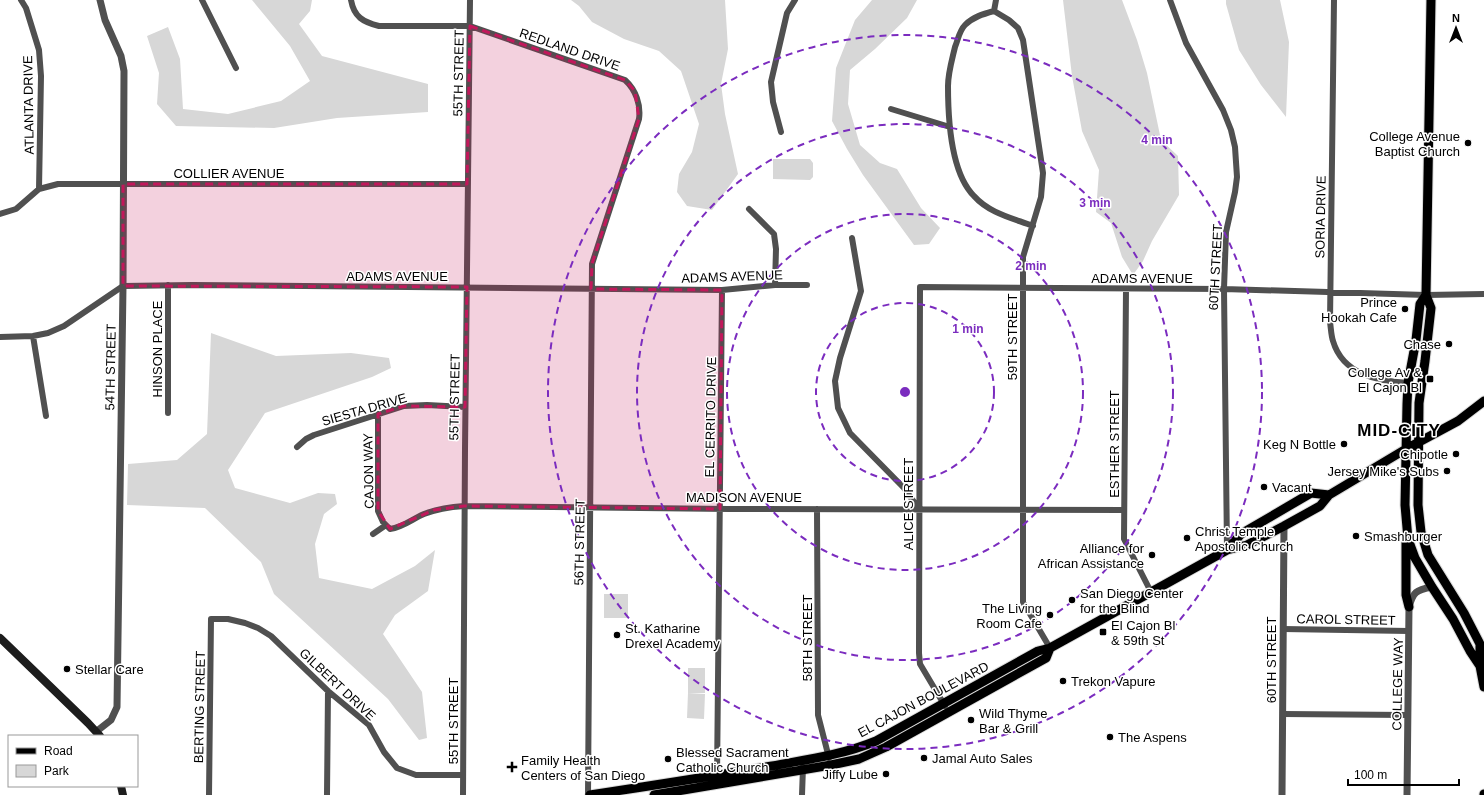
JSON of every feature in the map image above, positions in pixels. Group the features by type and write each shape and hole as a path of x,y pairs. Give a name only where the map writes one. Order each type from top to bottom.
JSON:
{"main road":[{"path":"1431,0 1426,295 1431,308 1426,361 1419,403 1419,511 1424,545 1435,569 1464,613 1480,644 1484,687"},
{"path":"1409,608 1406,595 1406,449 1408,383 1416,340 1420,304 1426,295"},
{"name":"EL CAJON BOULEVARD","path":"589,795 829,756 856,749 876,741 1038,650 1050,648 1227,550 1247,545 1320,506 1329,495 1406,449 1458,421 1484,401"},
{"name":"EL CAJON BOULEVARD","path":"1227,550 1241,534 1311,493 1329,495"},
{"path":"1406,518 1408,539 1415,558 1453,619 1470,650 1482,664"},
{"path":"0,638 98,734"},
{"name":"EL CAJON BOULEVARD","path":"654,795 831,766 859,759 880,751 1046,658 1050,648"}],"street":[{"name":"ATLANTA DRIVE","path":"22,0 26,8 39,50 41,76 39,189"},
{"name":"54TH STREET","path":"98,734 111,720 117,706 123,286 124,71 121,56 105,20 100,0"},
{"path":"202,0 236,68"},
{"name":"REDLAND DRIVE","path":"351,0 352,7 357,17 368,24 379,26 470,26 625,80 632,86 640,112 639,119 592,264 591,289"},
{"name":"55TH STREET","path":"463,795 464,506 470,0"},
{"path":"781,132 771,82 787,13 795,0"},
{"path":"996,0 994,11 978,16 964,26 959,34 950,65 948,85 950,127 959,174 973,196 988,209 1032,226"},
{"name":"60TH STREET","path":"1170,0 1186,43 1223,110 1231,130 1235,147 1237,177 1226,232 1224,289 1227,550"},
{"name":"SORIA DRIVE","path":"1334,0 1330,292 1330,322 1332,340 1337,351 1345,361 1368,377 1383,381 1408,383"},
{"name":"59TH STREET","path":"994,11 1010,20 1018,28 1023,40 1043,173 1041,197 1023,257 1023,602 1050,648"},
{"path":"891,109 950,127"},
{"name":"COLLIER AVENUE","path":"0,214 16,209 39,189 58,184 468,184"},
{"path":"749,209 774,234 776,249 775,285"},
{"path":"852,238 861,291 840,358 835,381 838,408 850,432 904,488 919,509"},
{"name":"ADAMS AVENUE","path":"123,286 168,285 722,290 775,285 807,286"},
{"name":"HINSON PLACE","path":"168,285 168,413"},
{"path":"0,337 33,336 48,333 64,326 123,286"},
{"name":"ADAMS AVENUE","path":"920,287 1224,289 1426,295 1484,294"},
{"name":"ALICE STREET","path":"920,287 920,664 948,713"},
{"name":"56TH STREET","path":"589,795 591,289"},
{"name":"ESTHER STREET","path":"1126,289 1124,539 1151,592"},
{"name":"EL CERRITO DRIVE","path":"717,785 722,290"},
{"path":"33,336 46,416"},
{"name":"SIESTA DRIVE","path":"297,447 306,439 314,435 404,406 465,406"},
{"name":"CAJON WAY","path":"378,414 378,511 383,522 386,524"},
{"name":"MADISON AVENUE","path":"386,524 390,529 400,528 416,518 434,510 464,506 720,509 1124,510"},
{"name":"58TH STREET","path":"817,509 818,715 831,766"},
{"path":"373,534 386,524"},
{"name":"60TH STREET","path":"1282,795 1284,526"},
{"name":"COLLEGE WAY","path":"1407,795 1409,608 1412,596 1418,590 1432,587"},
{"name":"GILBERT DRIVE","path":"211,619 228,619 258,628 271,636 328,691 369,725 384,752 397,768 416,775 464,775"},
{"name":"BERTING STREET","path":"209,795 211,619"},
{"name":"CAROL STREET","path":"1283,629 1409,631"},
{"path":"327,795 328,691"},
{"path":"1283,714 1408,715"},
{"path":"802,795 803,760"}],"highlighted area":[{"path":"470,26 625,80 635,91 639,119 592,264 591,289 722,290 720,509 464,506 434,510 390,529 378,511 378,414 404,406 465,407 467,287 123,286 123,184 467,184"}],"green space":[{"path":"252,0 312,0 310,11 299,24 322,56 428,84 428,112 337,118 274,128 176,126 157,104 159,73 147,36 168,27 180,59 183,109 228,114 281,101 310,81 290,46"},
{"path":"571,0 725,0 728,49 721,84 725,114 738,174 712,210 687,206 677,192 679,174 692,152 699,124 681,71 659,51 624,39 592,22 579,6"},
{"path":"872,0 917,0 907,18 875,49 850,70 848,104 860,145 880,163 897,169 921,208 940,228 929,244 914,245 863,175 832,121 836,68 855,20"},
{"path":"1063,0 1122,0 1137,40 1147,73 1161,140 1178,156 1179,195 1152,241 1143,261 1133,275 1122,257 1111,223 1096,212 1099,170 1082,131 1072,76"},
{"path":"1226,0 1280,0 1289,42 1286,117 1261,85 1239,50"},
{"path":"773,159 810,159 813,163 813,177 810,180 773,179"},
{"path":"211,333 276,356 351,353 389,358 391,368 372,377 265,413 228,470 235,488 290,503 318,493 335,494 337,504 324,514 315,544 319,578 372,589 415,566 435,550 428,591 395,615 383,634 422,692 427,738 419,740 388,699 274,594 261,562 205,508 127,505 128,464 177,460 207,434"},
{"path":"604,594 628,594 628,618 604,618"},
{"path":"688,668 705,668 705,693 688,693"},
{"path":"688,693 705,694 704,719 687,718"}],"place":[{"name":"College Avenue Baptist Church","path":"1468,143"},
{"name":"Prince Hookah Cafe","path":"1405,309"},
{"name":"Chase","path":"1449,344"},
{"name":"College Av & El Cajon Bl","path":"1430,379"},
{"name":"Keg N Bottle","path":"1344,444"},
{"name":"Chipotle","path":"1456,454"},
{"name":"Jersey Mike's Subs","path":"1447,471"},
{"name":"Vacant","path":"1264,487"},
{"name":"Smashburger","path":"1356,536"},
{"name":"Christ Temple Apostolic Church","path":"1187,538"},
{"name":"Alliance for African Assistance","path":"1152,555"},
{"name":"San Diego Center for the Blind","path":"1072,600"},
{"name":"The Living Room Cafe","path":"1050,615"},
{"name":"El Cajon Bl & 59th St","path":"1103,632"},
{"name":"St. Katharine Drexel Academy","path":"617,635"},
{"name":"Stellar Care","path":"67,669"},
{"name":"Trekon Vapure","path":"1063,681"},
{"name":"Wild Thyme Bar & Grill","path":"971,720"},
{"name":"The Aspens","path":"1110,737"},
{"name":"Jamal Auto Sales","path":"924,758"},
{"name":"Blessed Sacrament Catholic Church","path":"668,759"},
{"name":"Family Health Centers of San Diego","path":"512,767"},
{"name":"Jiffy Lube","path":"886,774"}],"district":[{"name":"MID-CITY","path":"1399,430"}]}
